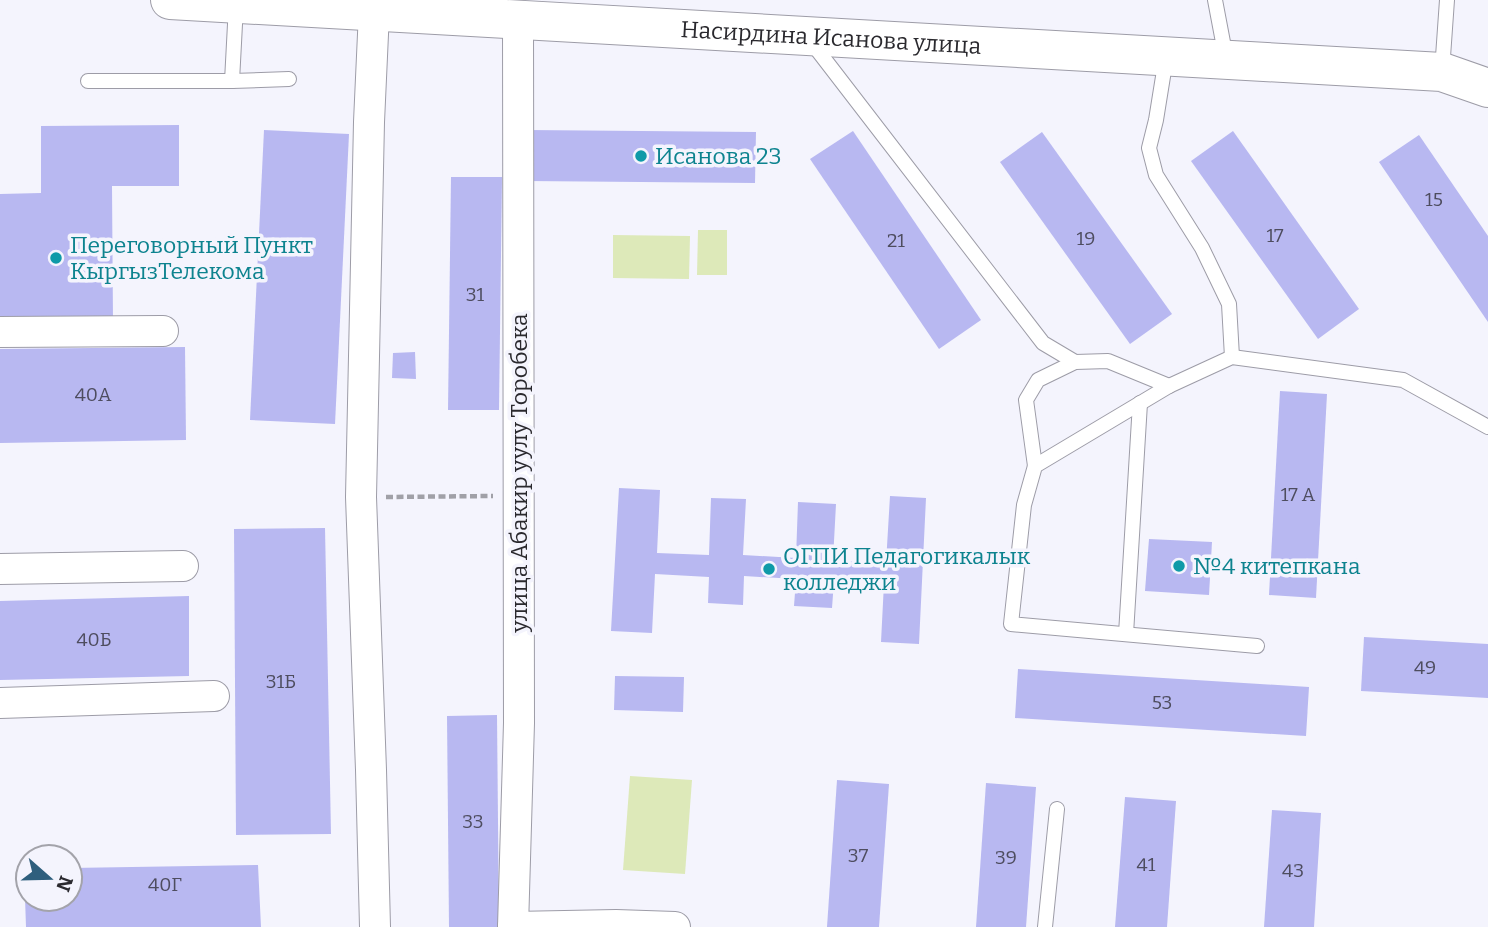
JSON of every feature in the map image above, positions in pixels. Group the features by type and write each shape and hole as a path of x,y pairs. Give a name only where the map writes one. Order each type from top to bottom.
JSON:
{"main road":[{"name":"Насирдина Исанова улица","path":"170,0 236,4 287,3 374,12 1442,72 1488,88"}],"street":[{"path":"374,12 361,497 374,927"},
{"name":"улица Абакир уулу Торобека","path":"518,20 519,723 513,927 675,927"},
{"path":"0,332 163,331"},
{"path":"0,569 183,566"},
{"path":"0,703 214,696"}],"lane":[{"path":"1215,0 1226,60"},
{"path":"1442,72 1447,0"},
{"path":"232,81 236,4"},
{"path":"807,36 1043,343 1075,362"},
{"path":"1166,57 1149,148 1156,174 1202,248 1229,304 1232,357"},
{"path":"88,81 289,79"},
{"path":"1035,466 1169,386 1232,357 1403,380 1488,427"},
{"path":"1169,386 1108,361 1075,362 1038,380 1026,400 1035,466 1024,505 1011,624 1257,646"},
{"path":"1126,634 1140,403"},
{"path":"1045,927 1057,809"}],"path":[{"path":"361,497 496,496"}],"green space":[{"path":"698,230 727,230 727,275 697,275"},
{"path":"613,235 690,236 689,279 613,278"},
{"path":"630,776 692,780 685,874 623,870"}],"building":[{"name":"Переговорный Пункт КыргызТелекома","path":"179,125 179,186 112,186 113,322 0,323 0,194 41,193 41,126"},
{"path":"264,130 349,134 335,424 250,420"},
{"name":"Исанова 23","path":"527,130 756,132 755,183 526,181"},
{"path":"853,131 981,320 939,349 810,159"},
{"path":"1233,131 1359,309 1318,339 1191,161"},
{"path":"1042,132 1172,314 1130,344 1000,162"},
{"path":"1419,135 1488,236 1488,322 1379,162"},
{"path":"451,177 502,177 499,410 448,410"},
{"path":"185,347 186,440 0,443 0,349"},
{"path":"415,352 416,379 392,378 393,353"},
{"path":"1280,391 1327,394 1316,598 1269,595"},
{"name":"ОГПИ Педагогикалык колледжи","path":"619,488 660,490 657,553 709,555 711,498 746,499 743,555 796,558 798,502 836,504 833,560 886,563 890,496 926,498 919,644 881,642 884,583 834,581 832,608 794,606 796,579 744,576 743,605 708,603 709,577 655,574 652,633 611,631"},
{"path":"325,528 331,834 236,835 234,529"},
{"name":"№4 китепкана","path":"1149,539 1212,542 1209,595 1145,591"},
{"path":"189,596 189,676 0,680 0,601"},
{"path":"1364,637 1488,644 1488,698 1361,691"},
{"path":"1018,669 1309,687 1306,736 1015,718"},
{"path":"615,676 684,677 683,712 614,710"},
{"path":"497,715 499,927 449,927 447,716"},
{"path":"837,780 889,784 879,927 827,927"},
{"path":"986,783 1036,787 1026,927 976,927"},
{"path":"1125,797 1176,801 1167,927 1115,927"},
{"path":"1272,810 1321,813 1314,927 1264,927"},
{"path":"258,865 261,927 26,927 26,913 84,913 84,868"}],"place":[{"name":"Исанова 23","path":"641,156"},
{"name":"Переговорный Пункт КыргызТелекома","path":"56,258"},
{"name":"№4 китепкана","path":"1179,566"},
{"name":"ОГПИ Педагогикалык колледжи","path":"769,569"}]}
